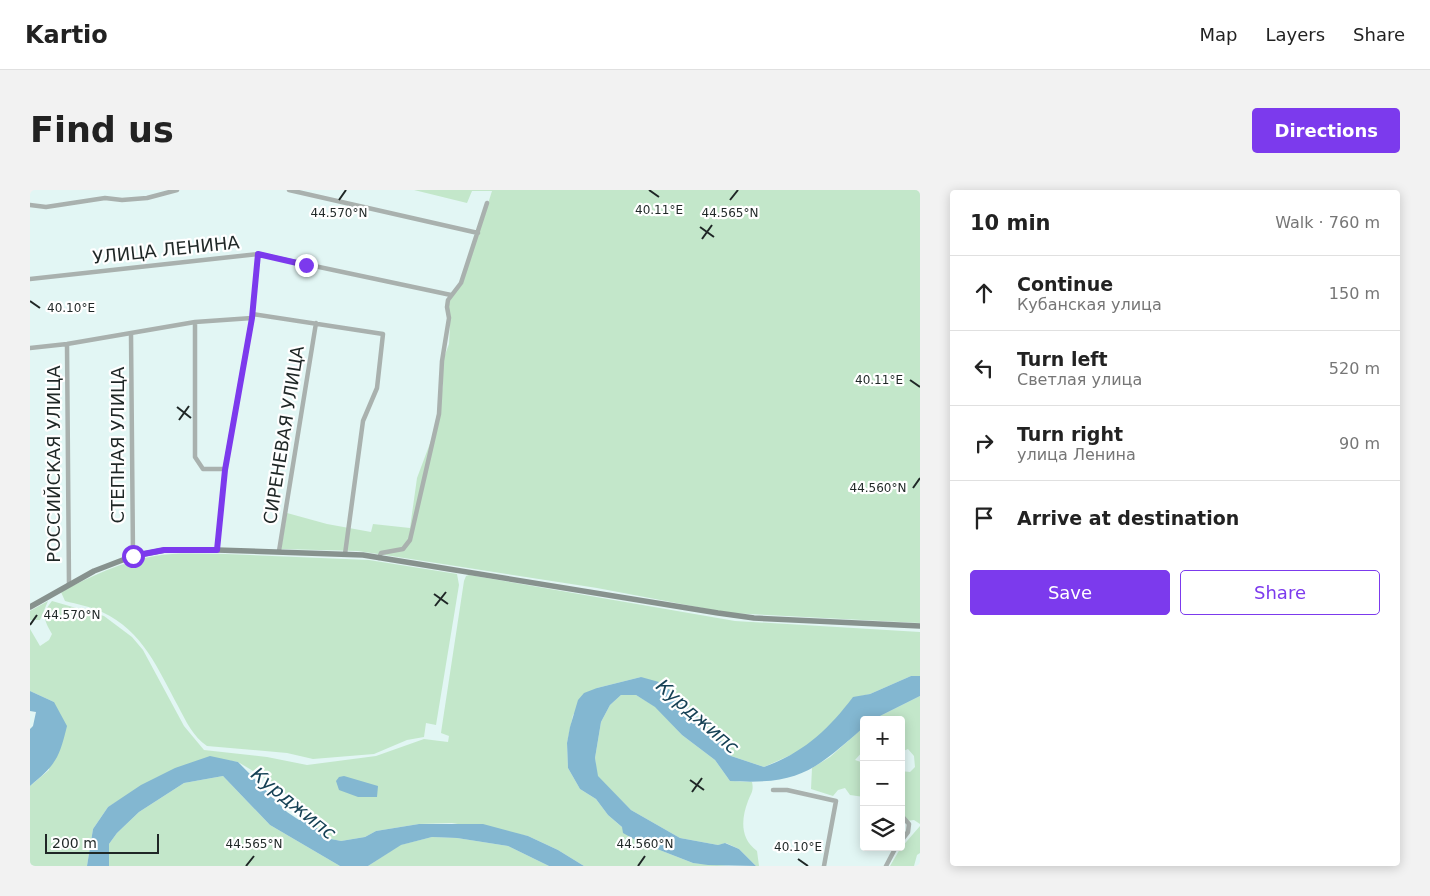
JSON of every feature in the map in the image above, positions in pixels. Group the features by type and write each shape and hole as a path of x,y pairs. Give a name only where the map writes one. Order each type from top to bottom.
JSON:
{"main road":[{"path":"30,607 69,584 133,556 164,550 279,551 346,554 379,558 727,614 920,626"}],"street":[{"path":"30,205 46,207 105,198 122,200 141,199 177,190"},
{"path":"289,190 478,233"},
{"path":"379,558 381,553 403,549 410,540 424,486 424,469 439,414 442,361 449,318 446,307 451,295 461,283 488,203"},
{"path":"217,550 225,470 253,316 258,254"},
{"name":"УЛИЦА ЛЕНИНА","path":"30,279 258,254 451,295"},
{"path":"30,348 68,344 195,322 253,316 316,323 383,334 377,388 363,421 346,554"},
{"path":"195,322 195,457 203,469 225,470"},
{"name":"СИРЕНЕВАЯ УЛИЦА","path":"279,551 316,323"},
{"name":"СТЕПНАЯ УЛИЦА","path":"131,334 133,556"},
{"name":"РОССИЙСКАЯ УЛИЦА","path":"68,344 69,584"},
{"path":"773,790 780,789 836,801 824,866"},
{"path":"905,820 909,824 908,832 905,836"},
{"path":"886,866 894,851"}],"green space":[{"path":"414,190 920,190 920,623 729,613 597,588 358,551 281,549 287,513 327,524 371,532 373,524 410,528 417,478 432,438 443,386 443,360 449,344 448,308 451,297 462,285 492,191 472,191 467,203"},
{"path":"172,554 225,554 369,560 457,574 459,585 436,725 426,723 424,737 407,740 374,754 313,759 287,753 207,746 190,728 156,665 139,640 116,620 102,612 65,601 61,592 106,570 142,559"},
{"path":"466,576 735,621 920,632 920,676 911,676 870,694 853,698 832,725 802,750 764,767 731,756 730,751 700,721 641,677 597,688 573,715 567,743 568,768 580,789 596,799 608,815 639,842 693,863 729,866 584,866 558,850 528,836 452,823 419,824 376,831 365,837 341,841 331,839 278,786 238,762 225,760 156,778 108,807 93,829 87,866 30,866 30,786 49,770 54,702 30,691 30,629 40,646 49,640 52,634 47,625 45,613 52,601 104,616 132,637 143,650 184,726 204,750 267,757 307,765 376,756 424,739 448,742 449,736 441,733 464,581"},
{"path":"48,601 40,620 30,620 30,611"},
{"path":"621,695 636,695 656,707 682,735 715,760 730,781 752,782 752,790 743,822 747,841 757,851 759,866 756,866 739,849 726,843 718,845 680,838 631,810 597,776 595,758 601,722 610,705"},
{"path":"920,696 920,824 914,820 905,821 905,771 910,772 915,767 914,756 908,749 905,750 905,716 880,716"},
{"path":"860,731 860,754 855,760 860,762 860,796 850,795 845,788 838,790 833,796 811,789 812,768 830,757"},
{"path":"223,776 270,825 340,866 109,866 109,844 117,833 139,812 184,783"},
{"path":"920,826 920,853 917,855 914,866 890,866 899,851 905,851 905,843"},
{"path":"432,837 457,838 508,846 549,866 368,866 400,845"}],"water":[{"name":"Курджипс","path":"911,676 920,676 920,696 880,716 860,716 860,730 832,755 818,764 790,777 754,782 730,781 715,760 682,735 655,707 636,695 621,695 610,705 601,722 595,758 598,776 631,810 680,838 718,845 725,843 739,849 756,866 693,863 639,842 623,833 622,827 608,815 596,799 580,789 568,768 567,743 578,700 584,693 597,688 641,677 659,682 675,694 731,751 731,756 764,767 791,755 814,739 834,720 853,697 870,694"},
{"path":"30,691 54,702 67,726 59,754 46,772 30,786 30,729 33,726 36,712 30,711"},
{"name":"Курджипс","path":"210,756 238,762 287,812 299,820 308,820 331,839 341,841 365,837 376,831 419,824 483,824 528,836 558,850 584,866 549,866 508,846 457,838 432,837 401,845 368,866 340,866 270,825 223,776 184,783 139,812 117,833 109,844 109,866 87,866 93,829 108,807 141,785 175,768"},
{"path":"344,776 378,786 377,797 358,797 339,790 336,781 339,777"}],"route":[{"path":"133,556 164,550 217,550 225,470 252,318 258,254 306,265"}]}
